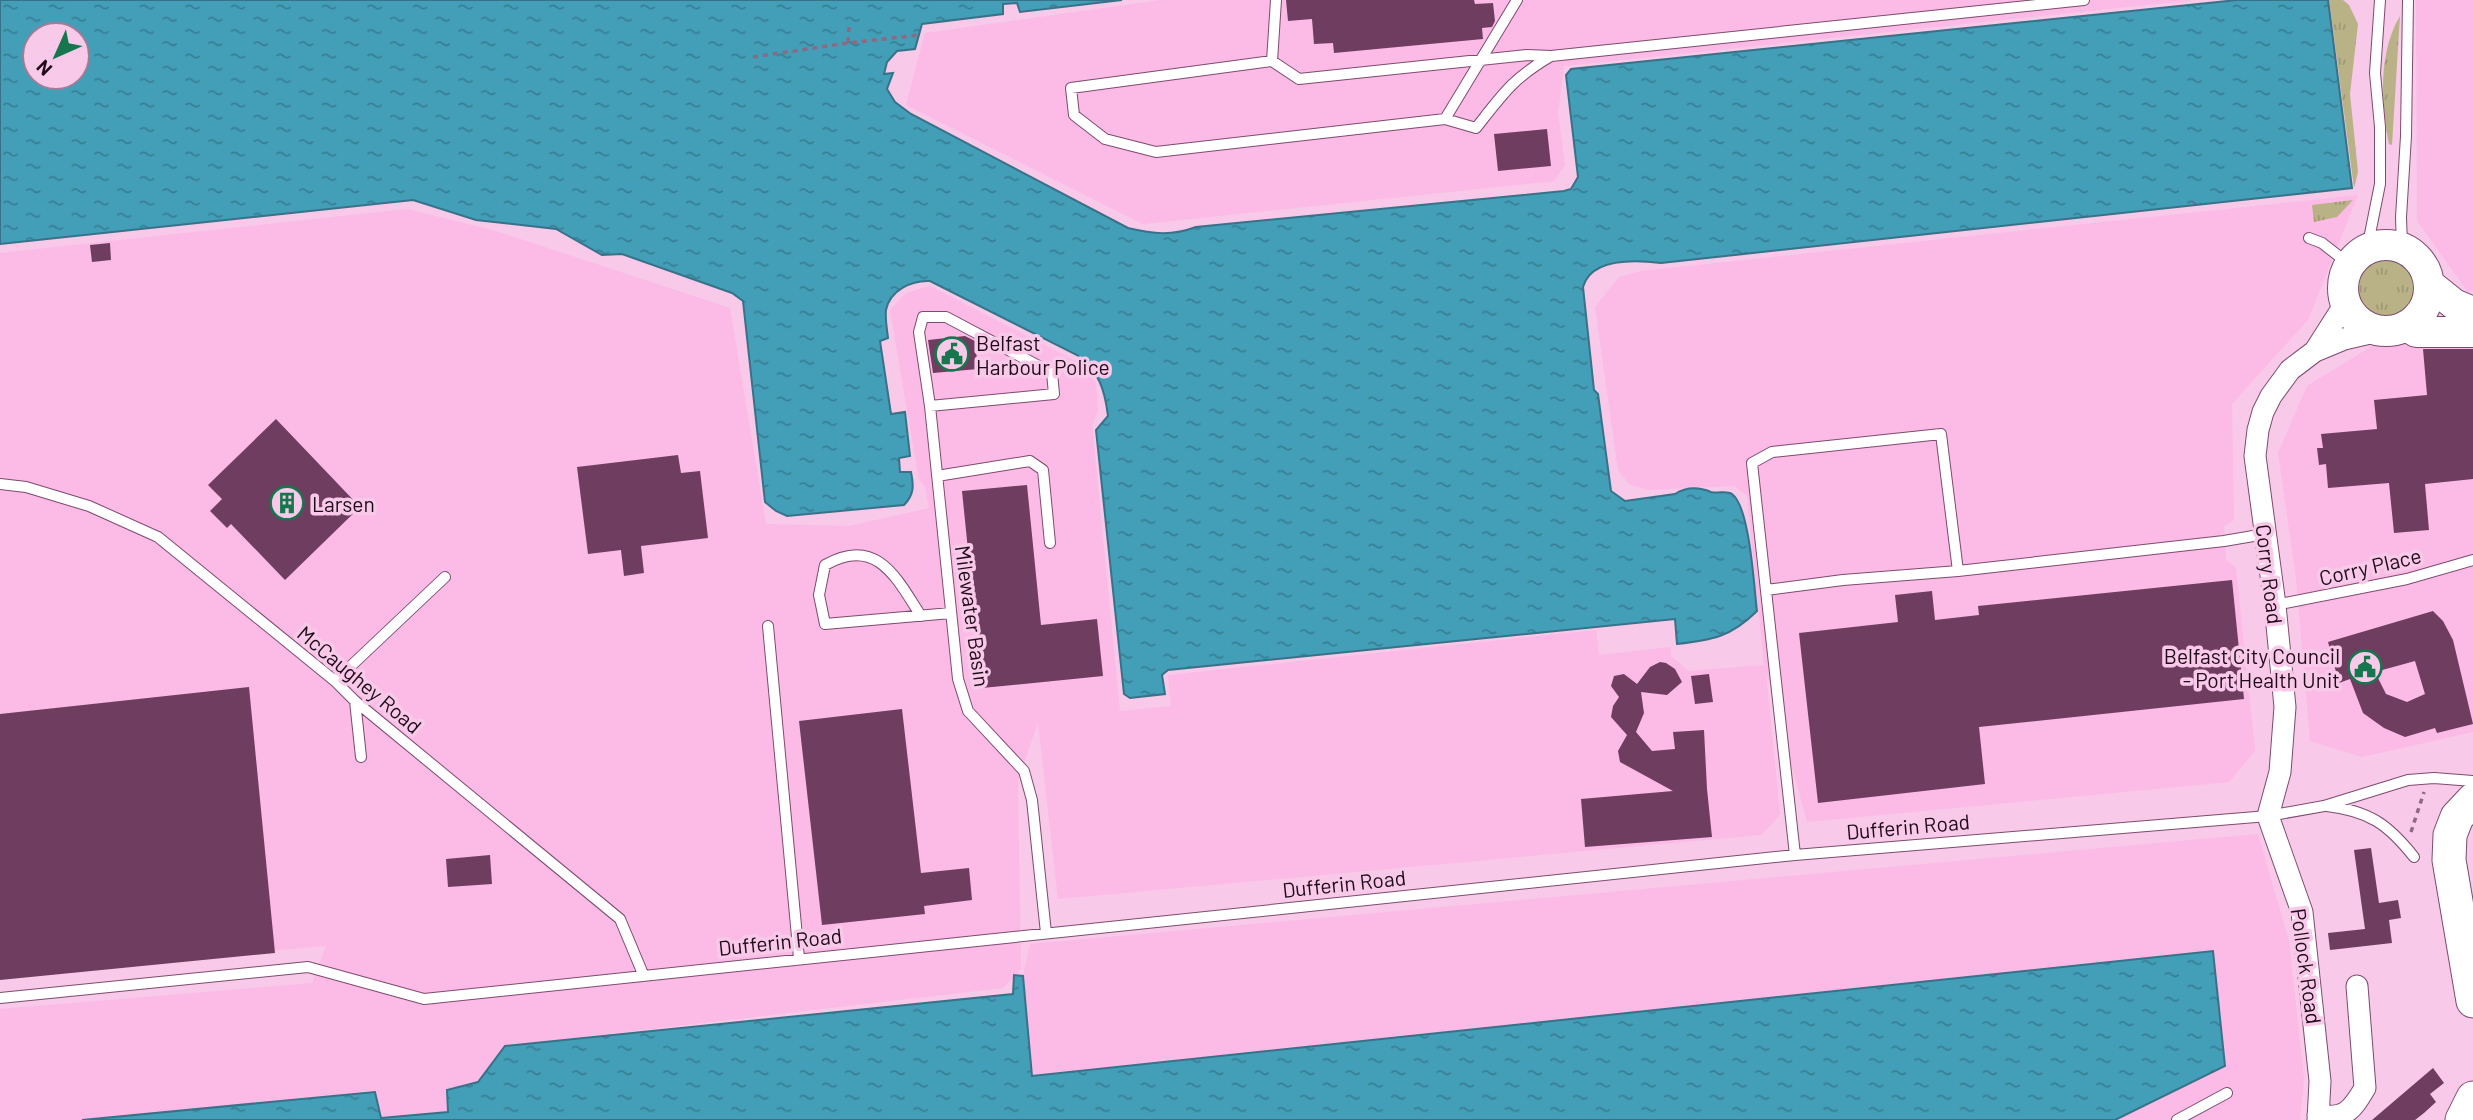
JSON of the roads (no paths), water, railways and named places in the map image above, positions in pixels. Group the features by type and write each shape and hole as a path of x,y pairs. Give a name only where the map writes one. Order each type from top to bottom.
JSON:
{"main road":[{"path":"2465,808 2450,835 2449,860 2468,945 2473,1001"},
{"path":"2462,1120 2473,1098"}],"street":[{"path":"2393,329 2417,318 2425,308 2429,284 2421,262 2402,248 2379,246 2358,257 2343,284 2345,304 2359,322 2393,329 2416,332 2473,332"},
{"path":"2429,284 2454,304 2473,312"},
{"name":"Corry Road","path":"2315,351 2345,304"},
{"name":"Corry Road","path":"2268,816 2280,772 2285,707 2275,605 2255,456 2258,430 2263,412 2280,383 2290,370 2315,351 2344,339 2393,329"},
{"name":"Pollock Road","path":"2268,816 2302,912 2320,1081 2318,1117"},
{"path":"2318,1117 2343,1116 2357,1103 2365,1088 2357,986"}],"lane":[{"path":"1272,61 1276,0"},
{"path":"1445,119 1517,0"},
{"path":"1551,56 1526,71 1510,85 1476,128 1445,119 1156,152 1105,139 1074,115 1071,88 1272,61 1299,79 1527,55 1551,56 2084,0"},
{"path":"2402,248 2408,0"},
{"path":"2309,238 2358,257 2380,184 2380,127 2375,73 2379,1"},
{"name":"Milewater Basin","path":"930,406 1054,394 1052,373 946,317 923,317 919,332 930,406 958,679 968,710 1024,771 1032,800 1046,933"},
{"path":"1794,855 1752,463 1772,452 1941,434 1958,571"},
{"path":"937,476 1030,461 1043,470 1050,543"},
{"name":"McCaughey Road","path":"0,484 26,487 89,506 158,537 620,919 643,974"},
{"path":"1766,590 1855,579 1958,571 2265,534"},
{"path":"921,616 895,575 876,559 857,555 836,559 825,565 820,595 825,624 921,616 951,612"},
{"name":"Corry Place","path":"2275,605 2407,579 2473,560"},
{"path":"335,681 444,577"},
{"path":"768,626 799,958"},
{"path":"355,701 361,757"},
{"path":"2324,806 2408,780 2434,778 2473,781"},
{"path":"2324,806 2365,813 2385,825 2414,857"},
{"name":"Dufferin Road","path":"0,998 308,967 424,999 1794,855 2268,816 2324,806"},
{"path":"2177,1120 2227,1093"}],"water":[{"path":"0,0 1122,0 1020,12 1017,3 1003,4 1003,14 922,24 915,49 897,51 887,62 884,74 893,73 887,89 895,102 911,114 1128,228 1162,233 1196,227 1571,189 1578,177 1566,75 1571,69 2237,0 2328,0 2352,188 1661,263 1639,261 1605,266 1595,271 1583,287 1594,390 1598,394 1611,491 1625,501 1693,489 1732,494 1743,515 1753,567 1757,611 1748,620 1720,636 1677,644 1675,619 1168,670 1162,675 1165,694 1130,698 1124,694 1096,430 1108,416 1096,374 1077,355 930,281 909,284 897,292 888,303 888,338 880,341 891,414 905,412 910,456 899,458 900,472 911,472 913,486 910,498 904,505 787,516 765,502 743,301 732,293 622,254 602,255 556,229 476,220 413,200 0,244"},
{"path":"2213,951 2225,1066 2115,1120 82,1120 375,1092 381,1118 448,1112 447,1090 478,1082 505,1046 1013,994 1014,975 1023,976 1032,1076"}],"place":[{"name":"Belfast Harbour Police","path":"952,354"},
{"name":"Larsen","path":"287,503"},
{"name":"Belfast City Council - Port Health Unit","path":"2365,667"}]}
